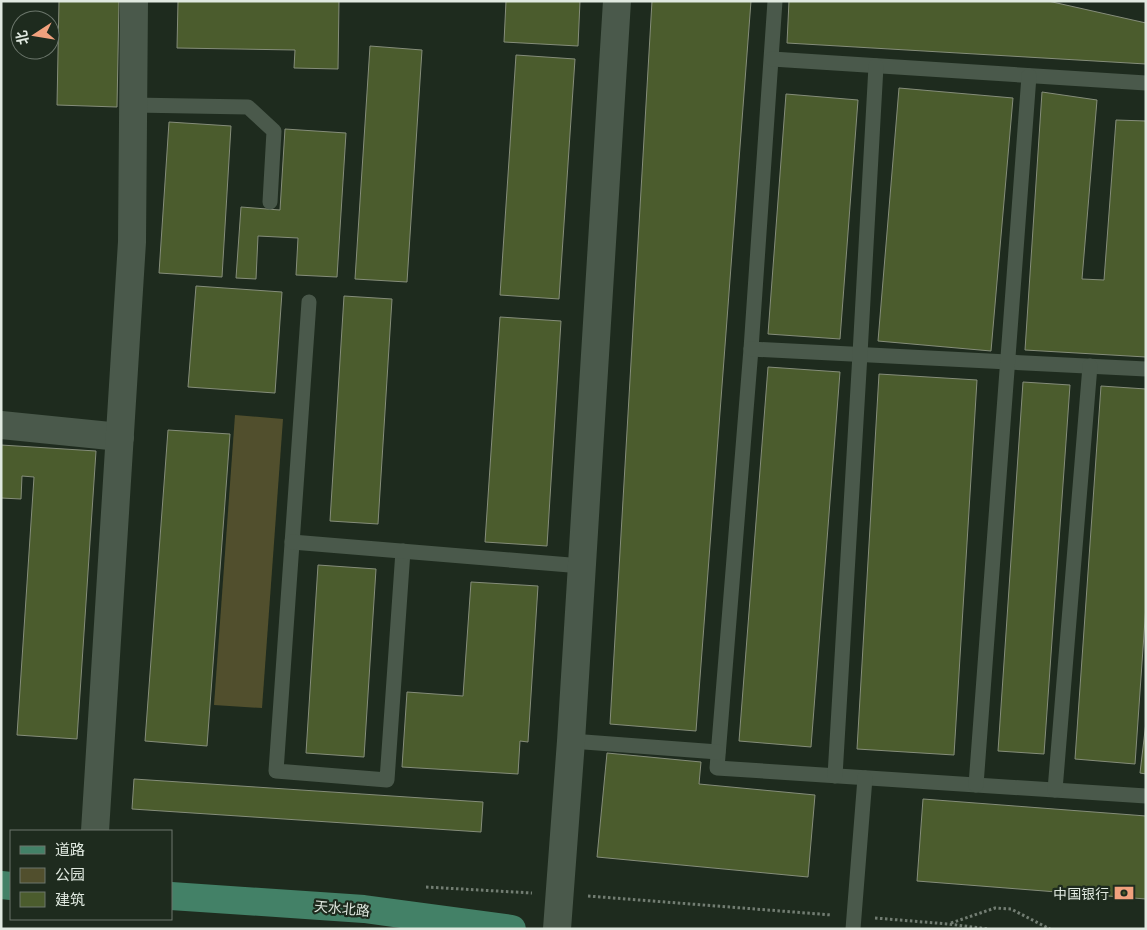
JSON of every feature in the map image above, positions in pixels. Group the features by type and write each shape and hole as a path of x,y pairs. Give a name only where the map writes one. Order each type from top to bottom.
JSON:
{"main road":[{"name":"天水北路","path":"172,896 364,909 512,929"}],"street":[{"path":"94,830 132,242 134,1"},
{"path":"557,929 571,741 617,1"},
{"path":"1,425 120,437"}],"lane":[{"path":"775,1 751,348 717,768 1146,796"},
{"path":"772,60 1146,83"},
{"path":"835,776 876,66"},
{"path":"976,785 1030,76"},
{"path":"133,104 248,107 274,131 270,202"},
{"path":"309,302 276,771 387,780 403,551"},
{"path":"751,348 1146,368"},
{"path":"1055,790 1090,366"},
{"path":"292,542 582,566"},
{"path":"571,741 718,752"},
{"path":"853,929 865,778"}],"path":[{"path":"948,924 995,908 1003,908 1011,909 1050,929"}],"green space":[{"path":"235,415 283,419 262,708 214,705"}],"building":[{"path":"59,1 119,1 117,107 57,105 58,60 60,60"},
{"path":"178,1 339,1 338,69 294,68 295,50 177,48"},
{"path":"506,1 580,1 578,46 504,42"},
{"path":"652,1 751,1 696,731 610,724"},
{"path":"789,1 1048,1 1146,23 1146,64 787,43"},
{"path":"370,46 422,50 407,282 355,279"},
{"path":"516,55 575,59 559,299 500,295"},
{"path":"899,88 1013,98 991,351 878,341"},
{"path":"1042,92 1097,100 1082,279 1104,280 1116,120 1146,121 1146,357 1025,350"},
{"path":"786,94 858,100 840,339 768,334"},
{"path":"169,122 231,126 222,277 159,273"},
{"path":"285,129 346,133 337,277 296,275 298,238 258,236 256,279 236,278 241,207 280,210"},
{"path":"196,286 282,292 275,393 188,387"},
{"path":"344,296 392,299 378,524 330,521"},
{"path":"500,317 561,321 547,546 485,542"},
{"path":"768,367 840,372 811,747 739,741"},
{"path":"879,374 977,380 954,755 857,749"},
{"path":"1023,382 1070,385 1044,754 998,751"},
{"path":"1101,386 1146,389 1146,605 1135,764 1075,759"},
{"path":"168,430 230,434 207,746 145,741"},
{"path":"1,445 96,451 77,739 17,735 34,477 22,476 21,499 1,498"},
{"path":"318,565 376,569 364,757 306,753"},
{"path":"471,582 538,586 528,742 520,741 518,774 402,767 407,692 463,696"},
{"path":"1146,722 1146,774 1140,773"},
{"path":"607,753 701,762 699,784 815,795 808,877 597,857"},
{"path":"134,779 483,802 481,832 132,809"},
{"path":"923,799 1146,816 1146,899 917,881"}],"place":[{"name":"中国银行","path":"1124,893"}]}
